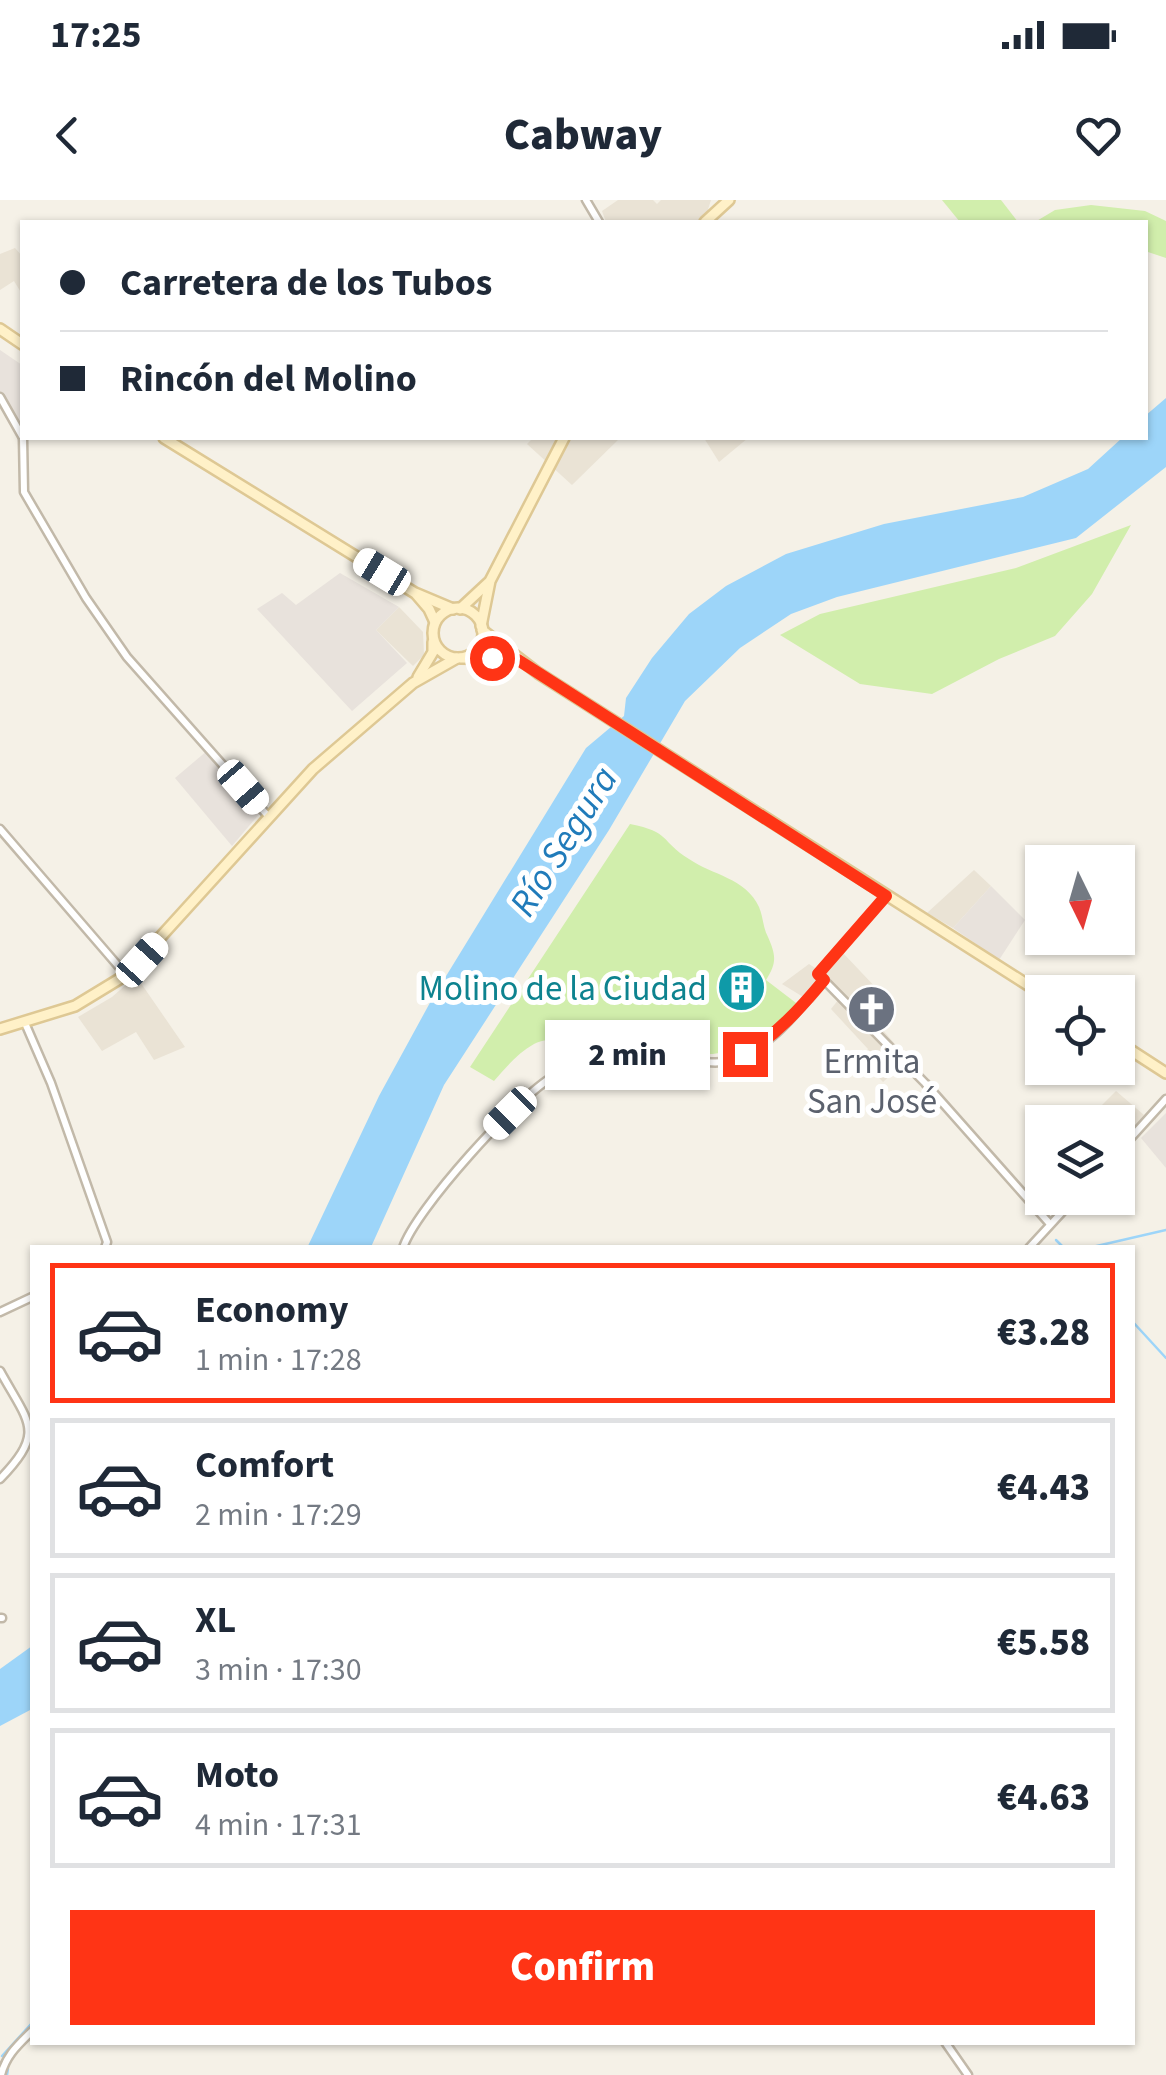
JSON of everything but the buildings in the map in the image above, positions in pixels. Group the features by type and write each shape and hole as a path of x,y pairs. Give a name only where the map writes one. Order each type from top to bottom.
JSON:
{"street":[{"path":"707,220 729,200"},
{"path":"0,397 20,432"},
{"path":"23,440 24,492 86,598 127,657 268,816"},
{"path":"167,440 415,593 474,614 482,628 518,660 1025,983"},
{"path":"0,1029 75,1006 126,975 313,769 414,682 479,646 490,582 563,440"},
{"path":"435,622 490,582"},
{"path":"414,682 433,652 435,622 430,609 415,593"},
{"path":"433,639 442,653 458,658 518,660"},
{"path":"0,830 126,975"},
{"path":"886,896 818,974 925,1082 1050,1224"},
{"path":"404,1245 412,1226 434,1197 496,1128 551,1078 640,1049 710,1062 729,1061 772,1037 824,980"},
{"path":"25,1023 51,1083 106,1245"},
{"path":"1135,1053 1166,1073"},
{"path":"1135,1133 1166,1099"},
{"path":"1031,1245 1059,1215"},
{"path":"0,1312 30,1298"},
{"path":"0,1371 24,1418 30,1441 0,1479"},
{"path":"2,2075 4,2062 30,2033"},
{"path":"947,2045 968,2075"}],"shaded area":[{"path":"618,200 653,200 657,204 661,200 711,200 705,220 605,220 602,211"},
{"path":"15,248 20,254 20,291 14,281 0,290 0,254"},
{"path":"0,350 20,364 20,422 0,392"},
{"path":"531,440 618,440 572,485 527,444"},
{"path":"705,440 746,440 719,462"},
{"path":"340,573 399,607 376,630 407,663 352,711 257,609 282,593 296,605"},
{"path":"399,607 423,632 424,655 413,666 376,630"},
{"path":"208,750 261,812 232,846 175,778"},
{"path":"974,870 991,886 953,928 927,913"},
{"path":"991,886 1025,920 999,960 953,928"},
{"path":"843,953 896,1009 881,1028 908,1059 883,1082 861,1059 868,1049 831,1009 839,999 826,987 813,1003 782,984 809,964 823,973"},
{"path":"136,976 185,1047 154,1060 136,1032 102,1051 78,1017 112,997"},
{"path":"1116,1091 1132,1105 1102,1105"},
{"path":"1135,1107 1144,1115 1135,1126"},
{"path":"1166,1113 1166,1168 1141,1138"}],"green space":[{"path":"942,200 1001,200 1016,220 958,220"},
{"path":"1091,205 1145,211 1166,221 1166,258 1148,252 1148,220 1038,220 1055,210"},
{"path":"1131,525 1092,594 1055,636 999,659 932,694 860,684 780,635 820,614 1016,568"},
{"path":"630,824 659,834 680,853 737,883 753,897 774,954 766,980 800,1006 762,1034 719,1053 696,1054 645,1044 576,1038 534,1044 494,1081 470,1067"}],"water":[{"name":"Río Segura","path":"1166,398 1166,467 1076,538 837,597 791,614 740,648 685,701 609,830 444,1085 372,1245 308,1245 379,1096 432,999 586,748 624,716 626,698 652,658 689,614 726,586 786,554 884,524 1023,497 1088,469 1120,440 1148,440 1148,413"},
{"path":"30,1647 30,1710 0,1726 0,1669"}],"waterway":[{"path":"1101,1245 1166,1230"},
{"path":"1056,1240 1061,1245"},
{"path":"1135,1324 1166,1358"},
{"path":"2,2056 30,2025"},
{"path":"7,2075 8,2069"}],"place":[{"name":"Molino de la Ciudad","path":"742,988"},
{"name":"Ermita San José","path":"872,1009"}],"route":[{"path":"492,658 518,660 886,896 818,974 824,980 793,1016 772,1037 745,1054"}]}
